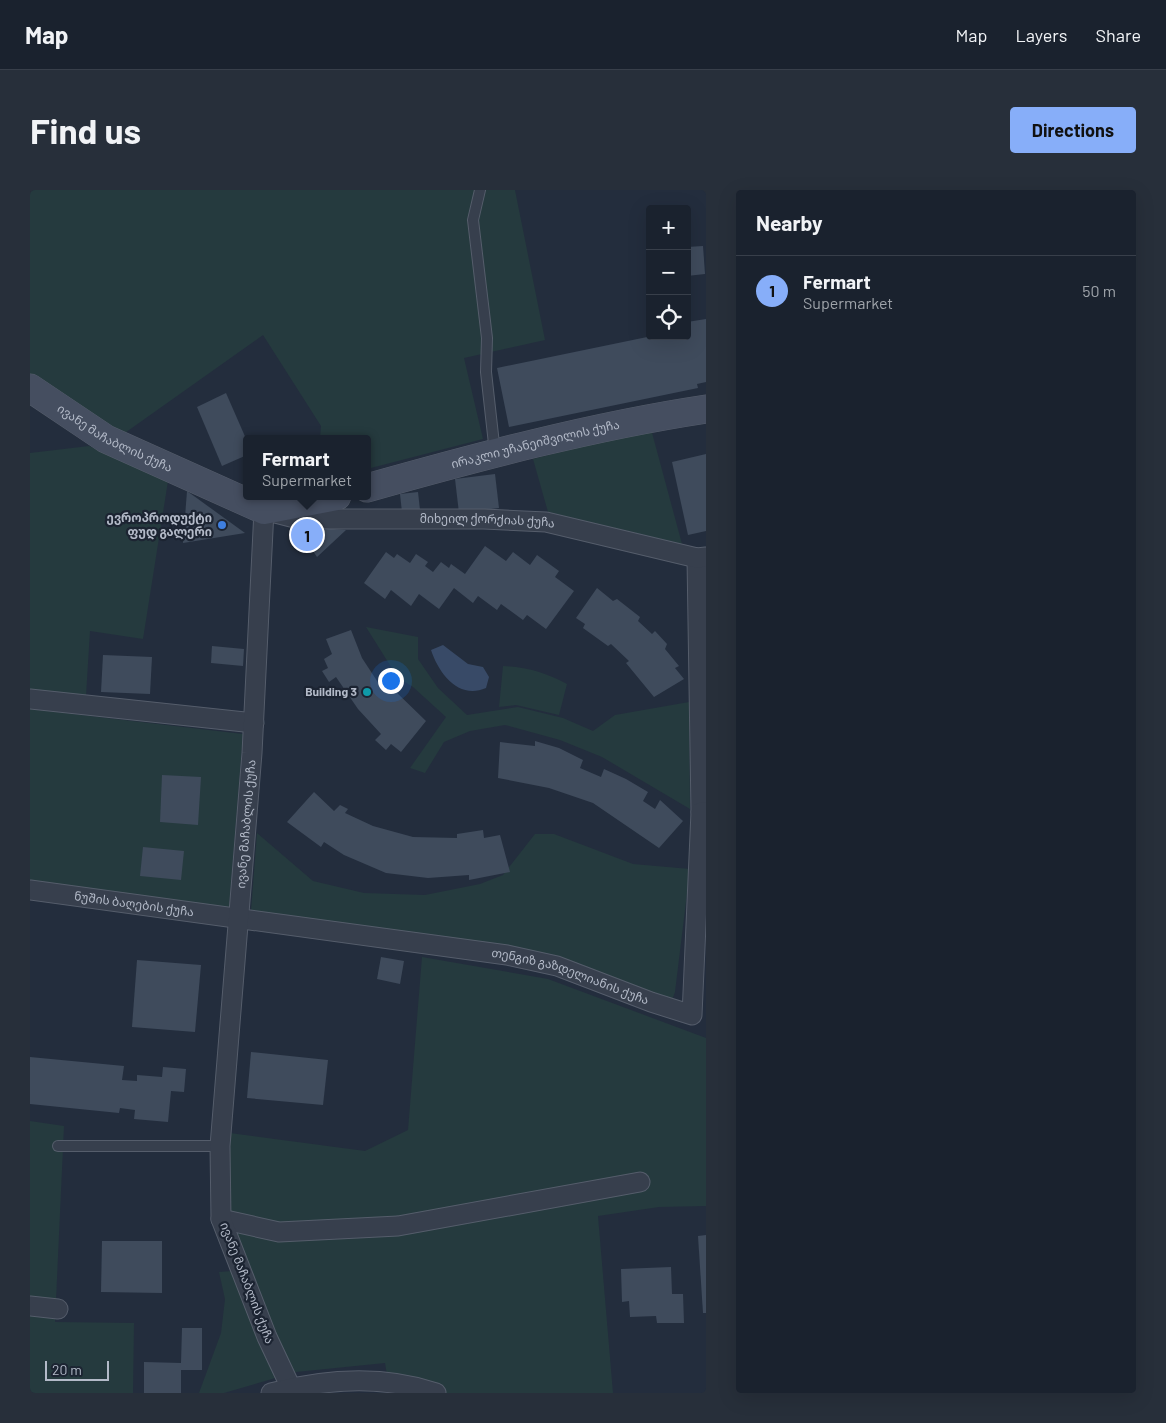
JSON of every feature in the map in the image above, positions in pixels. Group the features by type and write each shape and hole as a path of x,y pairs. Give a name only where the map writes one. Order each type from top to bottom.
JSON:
{"street":[{"name":"ივანე მაჩაბლის ქუჩა","path":"30,388 106,439 264,510 254,723 220,1146 221,1218 267,1337 291,1388"},
{"name":"ირაკლი უჩანეიშვილის ქუჩა","path":"371,487 495,454 653,417 706,409"},
{"path":"264,510 315,500"},
{"name":"მიხეილ ქორქიას ქუჩა","path":"264,510 291,517 330,519 484,519 546,522 701,558"},
{"name":"თენგიზ გაზდელიანის ქუჩა","path":"238,917 507,955 557,966 699,1018 704,812 701,558"},
{"path":"30,699 254,723"},
{"name":"ნუშის ბაღების ქუჩა","path":"30,890 238,917"},
{"path":"221,1218 279,1232 398,1226 640,1182"},
{"path":"30,1306 58,1308"},
{"path":"271,1393 291,1388 377,1380 436,1393"}],"lane":[{"path":"480,190 473,220 487,338 486,372 495,454"},
{"path":"58,1146 220,1146"}],"green space":[{"path":"30,190 515,190 545,340 464,358 483,439 371,468 371,435 320,435 321,426 263,335 122,435 30,378"},
{"path":"651,429 682,544 548,512 533,459"},
{"path":"89,446 168,481 143,639 90,631 86,696 30,689 30,453"},
{"path":"366,627 418,637 418,659 438,688 467,715 518,707 563,718 593,731 615,715 689,702 690,809 602,757 560,740 505,725 470,731 444,742 425,773 410,768 446,717 413,687 398,678"},
{"path":"503,666 536,671 567,684 559,715 516,705 499,707"},
{"path":"30,709 243,734 229,908 30,880"},
{"path":"257,833 313,881 364,893 425,895 480,884 503,875 535,834 554,834 633,864 690,869 675,992 672,1000 662,1000 551,954 251,911"},
{"path":"422,957 548,979 706,1038 706,1206 659,1207 598,1216 613,1393 390,1393 385,1363 296,1372 224,1393 199,1393 221,1333 225,1299 219,1272 246,1270 229,1214 230,1133 365,1151 408,1130"},
{"path":"30,1121 64,1126 55,1322 134,1323 133,1393 30,1393"}],"water":[{"path":"443,645 468,664 483,667 489,677 486,688 476,691 459,688 445,676 431,650"}],"building":[{"path":"703,246 705,274 691,276 691,247"},
{"path":"706,319 706,382 697,384 698,388 509,427 497,368 646,337 646,340 691,340 691,321"},
{"path":"226,393 244,435 243,457 222,466 197,407"},
{"path":"706,454 706,531 688,535 672,462"},
{"path":"495,474 499,508 459,513 455,479"},
{"path":"187,491 245,533 183,543"},
{"path":"418,492 420,510 402,512 400,494"},
{"path":"305,527 346,530 317,557 309,545"},
{"path":"485,546 506,561 513,552 530,565 537,555 559,571 555,577 574,591 546,629 527,615 523,620 501,604 497,610 478,596 473,603 454,588 439,609 419,594 411,606 391,590 385,599 364,583 386,552 394,558 397,554 410,563 416,554 428,562 425,566 433,572 441,562 449,568 451,564 465,574"},
{"path":"597,588 613,601 617,599 640,617 638,621 652,634 655,631 667,644 665,649 679,666 675,668 684,679 654,697 626,663 629,661 611,644 608,646 583,628 585,624 576,618"},
{"name":"Building 3","path":"351,630 362,658 383,690 386,688 391,693 394,690 426,721 401,752 391,744 386,750 375,740 381,734 358,709 336,677 329,682 322,671 328,668 324,659 332,654 326,639"},
{"path":"212,646 244,649 243,666 211,663"},
{"path":"103,655 152,657 150,694 101,692"},
{"path":"535,741 559,748 583,760 580,768 601,777 604,769 626,779 648,792 643,801 655,809 660,800 683,821 659,848 593,803 549,788 498,778 500,742 535,746"},
{"path":"162,775 201,777 198,825 160,822"},
{"path":"314,792 334,811 340,805 348,809 345,813 373,826 413,837 457,838 457,834 483,830 484,838 500,835 510,872 469,880 469,875 428,878 386,873 344,855 324,842 321,847 287,822"},
{"path":"143,847 184,851 181,880 140,876"},
{"path":"381,957 404,961 400,984 377,979"},
{"path":"137,960 201,965 195,1032 132,1027"},
{"path":"251,1052 328,1060 323,1105 247,1098"},
{"path":"30,1057 124,1066 122,1080 137,1081 137,1075 162,1077 163,1067 186,1069 184,1092 171,1091 168,1122 134,1119 135,1110 120,1108 119,1113 30,1104"},
{"path":"706,1235 706,1313 703,1313 698,1236"},
{"path":"102,1241 162,1241 162,1293 101,1292"},
{"path":"671,1267 672,1294 683,1294 684,1323 657,1323 656,1316 630,1317 629,1301 622,1302 621,1269"},
{"path":"182,1328 202,1328 202,1370 181,1370 181,1393 144,1393 144,1362 181,1363"}],"place":[{"name":"ევროპროდუქტი ფუდ გალერი","path":"222,525"},
{"name":"Fermart","path":"307,535"},
{"name":"Building 3","path":"367,692"}]}
